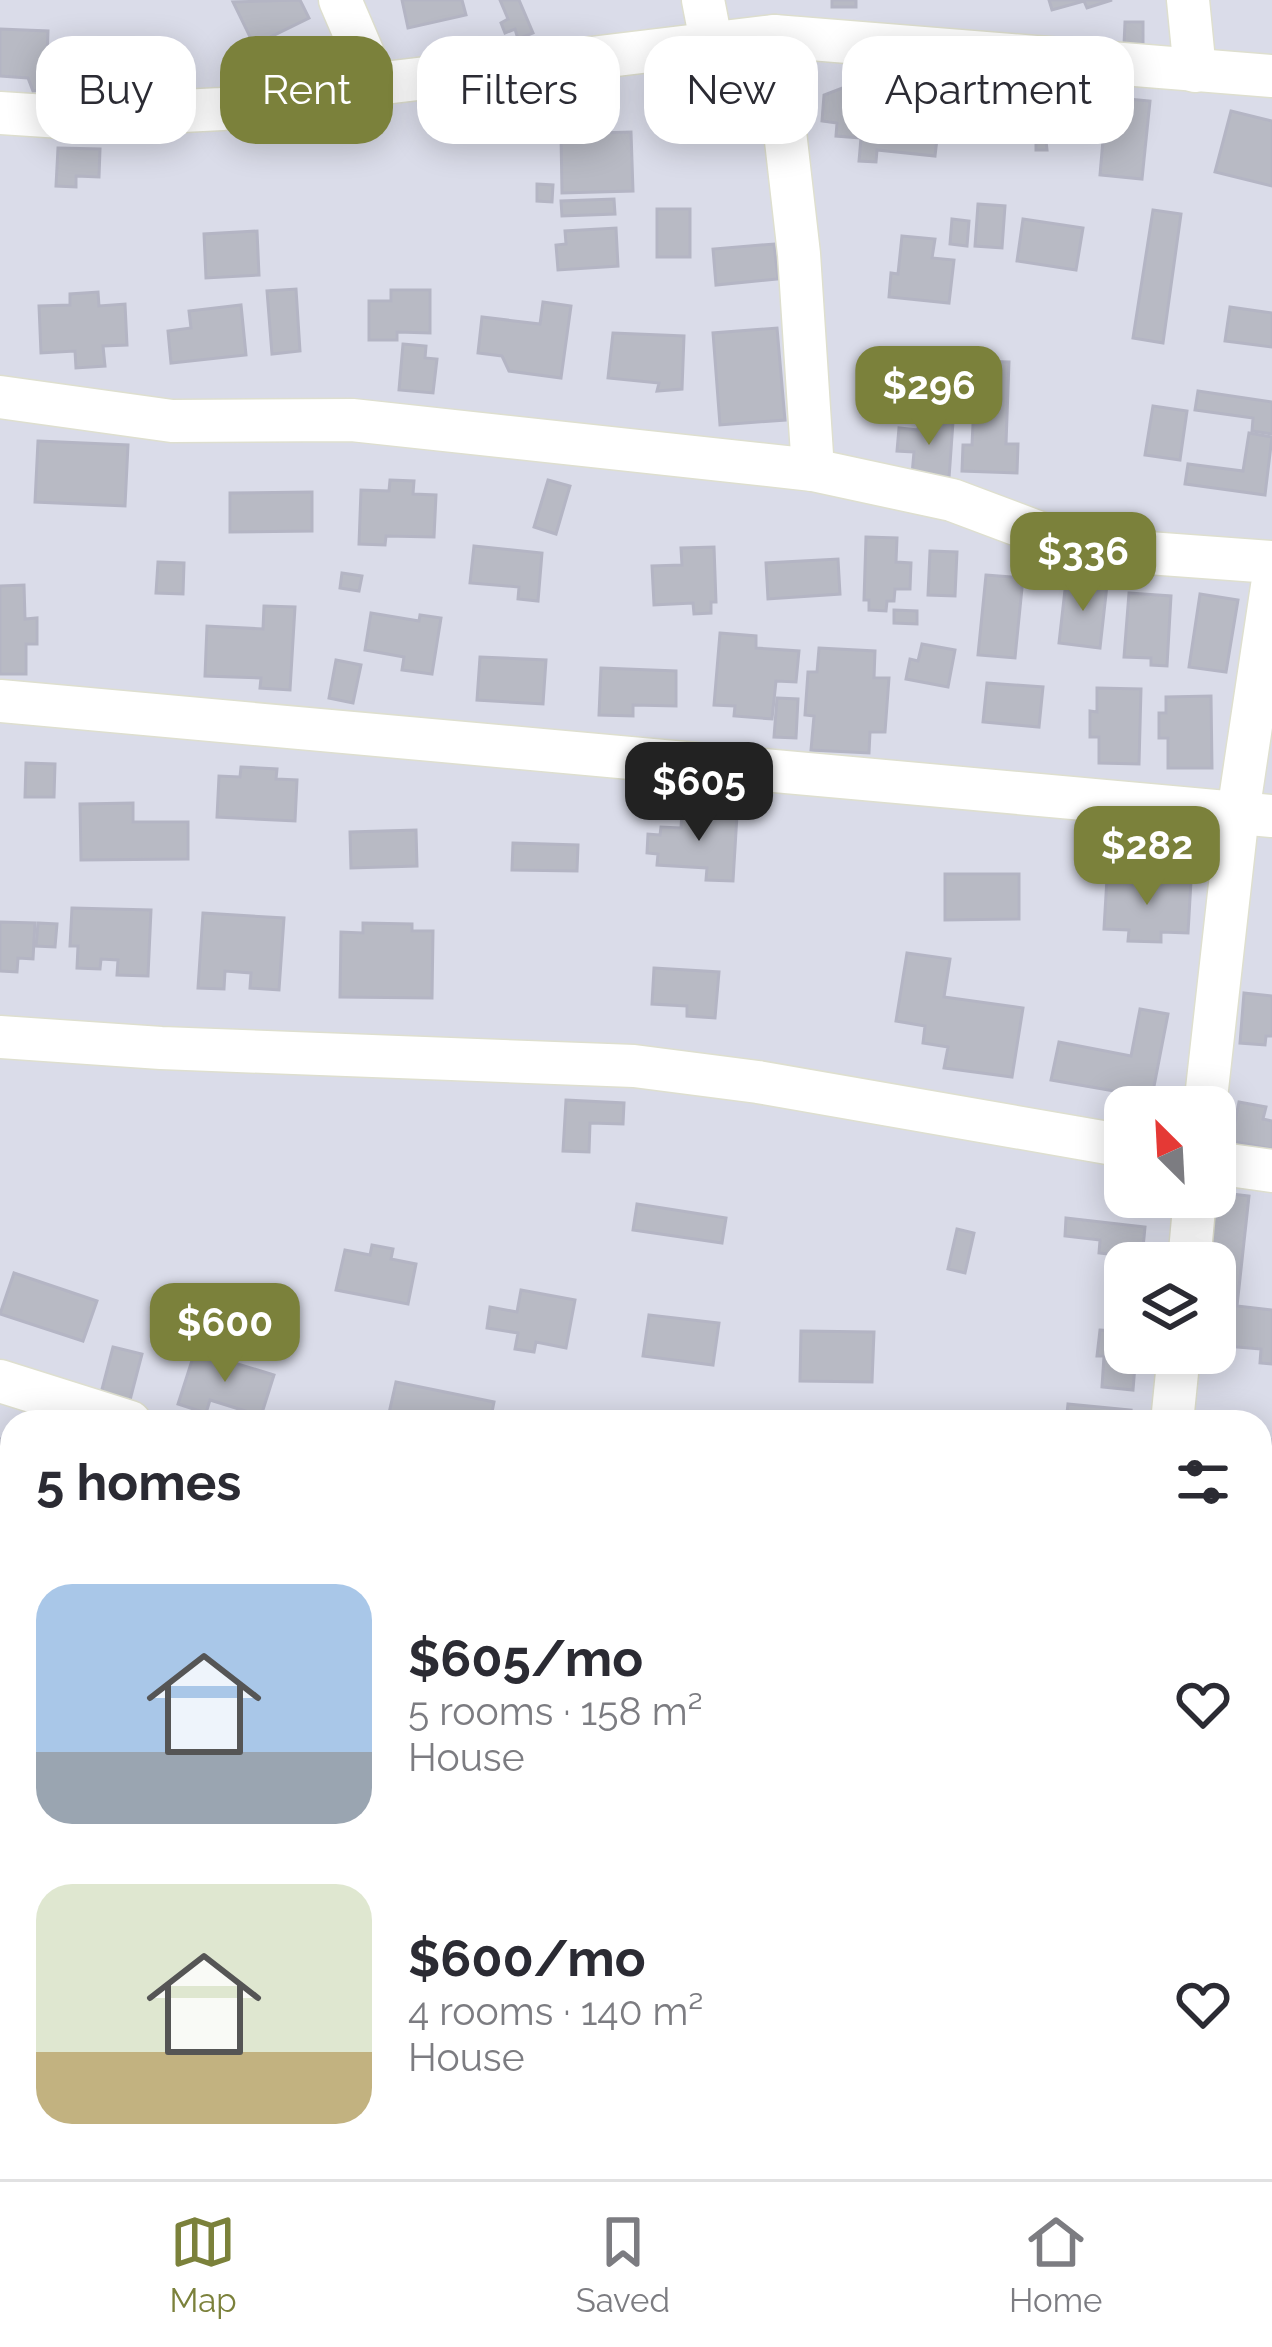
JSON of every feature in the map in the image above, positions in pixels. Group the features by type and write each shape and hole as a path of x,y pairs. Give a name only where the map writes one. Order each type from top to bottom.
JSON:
{"street":[{"path":"340,0 355,36"},
{"path":"703,0 710,36"},
{"path":"1188,0 1195,71"},
{"path":"818,40 1272,76"},
{"path":"393,83 644,54"},
{"path":"0,113 62,118 220,109"},
{"path":"786,144 799,254 813,470"},
{"path":"0,398 172,422 352,420 813,470 952,500 1081,548 1272,562"},
{"path":"1209,1086 1255,815 1272,586"},
{"path":"0,700 1255,815"},
{"path":"0,1037 161,1048 634,1066 825,1093 1104,1142"},
{"path":"1236,1166 1272,1172"},
{"path":"1173,1410 1177,1374"},
{"path":"0,1381 92,1410"}],"building":[{"path":"300,0 309,18 272,36 250,36 233,2"},
{"path":"402,0 462,0 466,15 408,28"},
{"path":"500,0 519,0 533,33 517,36 515,29 505,33 501,23 508,19"},
{"path":"832,0 856,0 856,7 832,7"},
{"path":"1049,0 1112,0 1087,8 1084,1 1052,10"},
{"path":"1125,22 1143,22 1143,46 1134,46 1134,36 1124,36"},
{"path":"0,29 48,31 48,36 36,36 36,91 28,78 0,76"},
{"path":"842,88 842,136 836,136 837,123 822,121 824,95"},
{"path":"1134,100 1150,101 1142,179 1100,175 1103,144 1134,144"},
{"path":"1231,111 1272,121 1272,186 1215,172"},
{"path":"620,132 631,132 633,191 562,193 561,144 620,144"},
{"path":"860,144 936,144 935,156 877,150 876,162 859,161"},
{"path":"58,148 100,149 99,177 76,176 76,187 56,186"},
{"path":"537,184 553,185 552,202 537,201"},
{"path":"614,199 615,214 562,216 561,201"},
{"path":"978,204 1005,206 1002,248 975,246"},
{"path":"657,209 690,209 690,257 657,257"},
{"path":"1153,210 1181,214 1163,343 1133,338"},
{"path":"952,219 969,221 967,246 950,244"},
{"path":"1023,219 1083,228 1076,270 1017,261"},
{"path":"616,228 618,266 558,270 556,245 566,244 565,231"},
{"path":"257,231 259,275 206,278 204,234"},
{"path":"902,236 935,239 932,258 954,260 949,303 889,297 891,273 898,274"},
{"path":"774,244 778,279 716,285 713,249"},
{"path":"296,289 300,351 272,354 267,291"},
{"path":"391,290 430,290 430,333 397,332 397,340 369,340 369,301 391,301"},
{"path":"98,292 99,306 125,304 127,345 103,346 105,366 76,368 75,351 41,353 39,306 70,305 70,294"},
{"path":"543,302 571,306 561,378 509,371 502,356 478,353 482,317 540,324"},
{"path":"241,305 246,355 171,363 168,331 191,328 189,311"},
{"path":"1230,307 1272,313 1272,347 1225,341"},
{"path":"777,328 785,420 720,425 713,333"},
{"path":"613,333 684,336 682,389 657,391 659,383 608,378"},
{"path":"403,344 426,346 425,358 437,359 433,393 399,390"},
{"path":"976,361 1009,362 1006,444 1018,444 1017,473 962,471 963,445 972,445"},
{"path":"1198,391 1272,402 1272,434 1252,431 1253,418 1195,410"},
{"path":"1153,406 1187,411 1180,460 1145,455"},
{"path":"919,420 953,422 949,478 912,475 914,452 897,451 899,428 918,430"},
{"path":"1249,433 1272,437 1265,495 1185,484 1188,464 1243,471"},
{"path":"38,441 128,445 125,506 35,502"},
{"path":"390,480 414,481 413,494 436,495 434,537 386,536 385,545 359,544 361,490 389,491"},
{"path":"548,480 570,486 556,534 534,527"},
{"path":"312,492 312,531 230,532 230,493"},
{"path":"866,537 897,538 896,562 911,563 910,589 895,589 894,601 887,601 886,611 869,610 869,600 864,600"},
{"path":"474,546 542,553 538,601 518,599 519,587 470,583"},
{"path":"714,547 716,602 711,602 711,613 694,614 693,603 654,605 652,566 682,565 681,548"},
{"path":"930,551 957,552 955,596 928,595"},
{"path":"838,559 840,594 768,599 766,563"},
{"path":"158,562 184,563 183,594 156,593"},
{"path":"342,573 362,576 359,591 340,588"},
{"path":"986,575 1023,578 1015,658 978,655"},
{"path":"1066,581 1107,585 1100,648 1059,643"},
{"path":"24,585 25,619 37,618 37,644 26,644 26,674 0,674 0,586"},
{"path":"1129,593 1171,596 1167,666 1151,665 1151,658 1124,657"},
{"path":"1200,594 1238,600 1226,672 1189,667"},
{"path":"264,606 295,607 290,690 260,688 261,678 205,676 207,626 263,629"},
{"path":"894,610 917,611 917,624 894,623"},
{"path":"371,613 419,621 420,615 441,618 432,674 402,670 404,657 365,650"},
{"path":"720,633 756,636 756,648 799,651 796,682 776,681 772,719 734,716 735,706 714,705"},
{"path":"922,644 955,650 948,687 906,679 910,659 918,661"},
{"path":"819,648 875,651 874,678 889,678 885,732 870,732 869,753 811,750 814,716 805,715 808,672 817,672"},
{"path":"480,657 546,660 543,704 477,700"},
{"path":"336,660 361,665 353,703 329,698"},
{"path":"601,668 676,671 676,706 633,705 633,716 599,715"},
{"path":"987,683 1043,687 1039,727 983,722"},
{"path":"1097,688 1141,689 1139,764 1099,763 1099,737 1090,737 1090,711 1097,712"},
{"path":"1211,696 1212,768 1168,768 1168,738 1159,738 1159,713 1166,713 1166,697"},
{"path":"777,698 798,699 796,738 774,737"},
{"path":"26,763 55,764 54,797 25,797"},
{"path":"241,767 277,769 276,779 297,780 295,821 217,817 219,776 240,777"},
{"path":"133,803 133,822 188,822 188,859 81,860 80,804"},
{"path":"682,812 737,815 733,881 706,880 707,868 657,865 658,854 647,853 648,834 660,835 661,827 681,828"},
{"path":"416,830 417,866 351,868 350,832"},
{"path":"513,843 578,845 577,871 512,870"},
{"path":"945,874 1019,874 1019,919 945,920"},
{"path":"1107,878 1191,881 1188,933 1161,932 1161,942 1128,941 1129,930 1104,929"},
{"path":"72,908 151,910 148,976 117,975 118,960 101,959 100,969 77,968 78,946 70,946"},
{"path":"203,913 284,918 279,990 250,988 251,973 225,971 224,989 198,988"},
{"path":"0,922 35,923 33,959 18,958 17,972 0,971"},
{"path":"38,923 57,924 55,947 36,946"},
{"path":"363,923 412,924 412,931 433,931 432,998 340,997 341,932 363,933"},
{"path":"907,953 950,959 944,997 1023,1008 1012,1077 944,1068 948,1047 923,1043 925,1026 896,1021"},
{"path":"654,968 719,972 715,1018 687,1016 687,1006 652,1004"},
{"path":"1244,993 1272,996 1272,1036 1266,1036 1265,1045 1240,1043"},
{"path":"1140,1009 1168,1014 1154,1086 1104,1089 1051,1080 1059,1042 1131,1056"},
{"path":"566,1100 624,1103 623,1124 590,1123 589,1152 563,1151"},
{"path":"1239,1102 1266,1107 1263,1119 1272,1121 1272,1149 1236,1142"},
{"path":"1236,1194 1249,1196 1237,1306 1272,1310 1272,1364 1260,1363 1261,1349 1236,1347 1236,1242 1210,1242 1212,1218 1236,1218"},
{"path":"637,1204 726,1218 722,1243 633,1230"},
{"path":"1066,1218 1145,1227 1144,1242 1104,1242 1104,1254 1099,1253 1100,1240 1065,1236"},
{"path":"957,1229 974,1233 965,1273 948,1269"},
{"path":"372,1245 393,1249 391,1259 416,1264 408,1304 336,1290 345,1250 370,1255"},
{"path":"14,1273 97,1301 83,1341 0,1314"},
{"path":"521,1290 575,1300 566,1348 536,1342 534,1352 515,1349 518,1333 487,1328 490,1307 517,1312"},
{"path":"649,1315 719,1323 713,1365 643,1356"},
{"path":"1100,1330 1104,1330 1104,1356 1097,1356"},
{"path":"801,1331 874,1332 872,1382 800,1381"},
{"path":"113,1347 142,1354 129,1404 100,1397"},
{"path":"195,1351 274,1375 263,1410 242,1410 210,1400 207,1410 178,1404"},
{"path":"1104,1356 1104,1374 1134,1374 1133,1390 1102,1387"},
{"path":"396,1382 494,1402 492,1410 390,1410"},
{"path":"1068,1404 1131,1410 1067,1410"}]}
